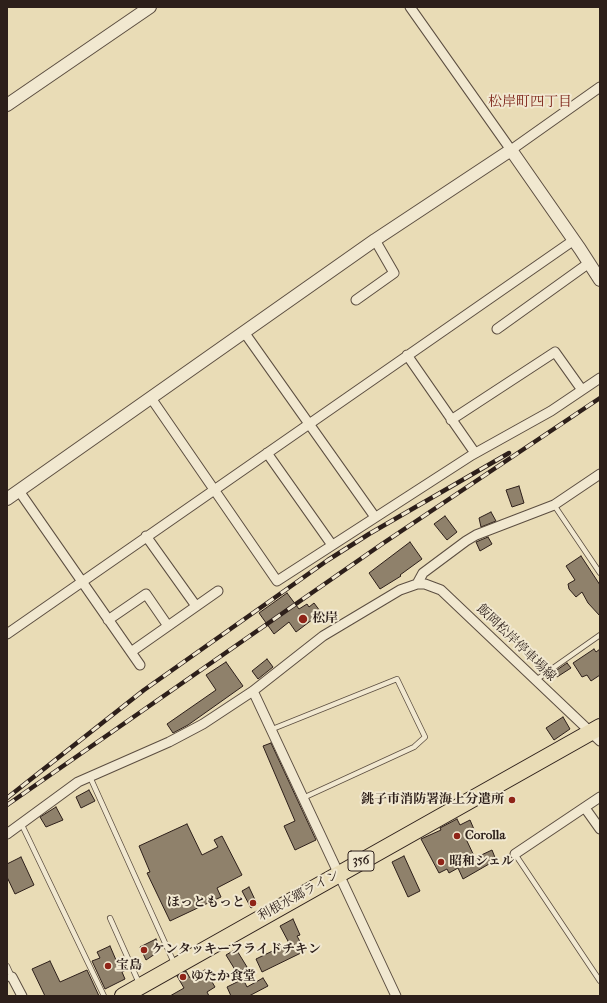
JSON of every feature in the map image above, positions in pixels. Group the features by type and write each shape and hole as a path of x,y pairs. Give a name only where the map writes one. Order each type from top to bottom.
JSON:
{"highway":[{"name":"利根水郷ライン","path":"123,996 253,919 597,734"}],"street":[{"path":"7,106 150,7"},
{"path":"410,7 574,240 600,280"},
{"path":"7,499 375,240 511,150 600,87"},
{"path":"356,300 394,272 375,240"},
{"path":"7,634 574,240"},
{"path":"497,329 589,263"},
{"path":"244,332 375,517"},
{"path":"452,420 555,352 582,390"},
{"path":"407,355 475,454"},
{"path":"151,398 277,581 475,454 551,411 600,378"},
{"path":"267,453 332,545"},
{"path":"7,834 78,782 169,742 203,724 252,691 323,636 400,590 417,584 423,573 476,535 554,505 600,474"},
{"path":"19,491 140,665"},
{"path":"146,536 196,606"},
{"name":"飯岡松岸停車場線","path":"417,584 425,584 441,590 535,680 597,734"},
{"path":"131,652 218,591"},
{"path":"108,620 146,594 168,626"},
{"path":"252,691 337,874 396,996"},
{"path":"515,854 600,797"},
{"path":"585,808 600,829"},
{"path":"10,978 22,996"}],"lane":[{"path":"554,505 600,573"},
{"path":"535,680 600,635"},
{"path":"270,730 396,679 425,737 414,747 302,798"},
{"path":"90,777 175,966"},
{"path":"21,823 104,996"},
{"path":"515,854 600,981"},
{"path":"110,918 140,986"},
{"path":"7,966 10,978"}],"building":[{"path":"519,486 524,503 512,507 506,490"},
{"path":"491,512 496,521 481,527 479,518"},
{"path":"445,516 457,532 447,540 434,524"},
{"path":"488,537 492,544 480,551 476,542"},
{"path":"410,542 422,559 400,575 401,576 380,589 369,573"},
{"path":"581,556 600,585 600,616 588,603 582,592 576,597 569,589 568,584 575,580 566,566"},
{"path":"287,593 299,609 307,604 309,607 314,603 320,611 316,614 317,616 296,632 289,622 274,634 259,613"},
{"path":"594,649 596,652 600,649 600,675 591,681 587,675 582,677 573,663"},
{"path":"267,659 273,667 258,679 252,671"},
{"path":"226,662 243,686 188,725 173,733 167,724 216,690 206,675"},
{"path":"567,663 571,668 557,677 554,672"},
{"path":"563,717 570,729 554,740 546,728"},
{"path":"271,743 316,840 295,850 284,826 295,821 263,746"},
{"path":"89,790 95,801 81,808 76,797"},
{"path":"56,807 63,820 46,827 40,817"},
{"path":"457,819 460,825 470,820 476,834 466,839 475,858 492,850 496,860 463,879 458,868 449,873 447,869 439,873 421,839 441,830 440,828"},
{"path":"187,824 202,855 218,847 214,840 222,836 242,875 217,888 221,897 170,921 147,873 150,872 139,846"},
{"path":"404,856 420,891 408,897 392,862"},
{"path":"21,857 34,885 15,894 7,877 7,864"},
{"path":"249,887 257,904 251,908 242,891"},
{"path":"293,919 300,935 297,936 305,951 262,972 256,959 289,943 280,926"},
{"path":"156,939 161,950 146,960 140,947"},
{"name":"宝島","path":"110,946 116,960 120,958 126,970 122,972 125,979 105,989 92,961 100,958 97,952"},
{"path":"236,949 247,967 237,973 226,955"},
{"path":"50,961 60,982 87,970 99,996 45,996 32,969"},
{"path":"205,970 215,987 207,992 209,996 170,996 184,988 177,976 186,971 190,978"},
{"path":"263,978 268,986 249,996 231,996 227,987 243,979 247,987"}],"railway":[{"path":"7,805 382,544 600,398"},
{"path":"7,798 144,690 328,560 369,534 509,453"}],"place":[{"name":"松岸","path":"303,619"},
{"name":"銚子市消防署海上分遣所","path":"512,800"},
{"name":"Corolla","path":"457,836"},
{"name":"昭和シェル","path":"441,862"},
{"name":"ほっともっと","path":"253,903"},
{"name":"ケンタッキーフライドチキン","path":"144,950"},
{"name":"宝島","path":"108,966"},
{"name":"ゆたか食堂","path":"183,977"}],"district":[{"name":"松岸町四丁目","path":"530,103"}]}
